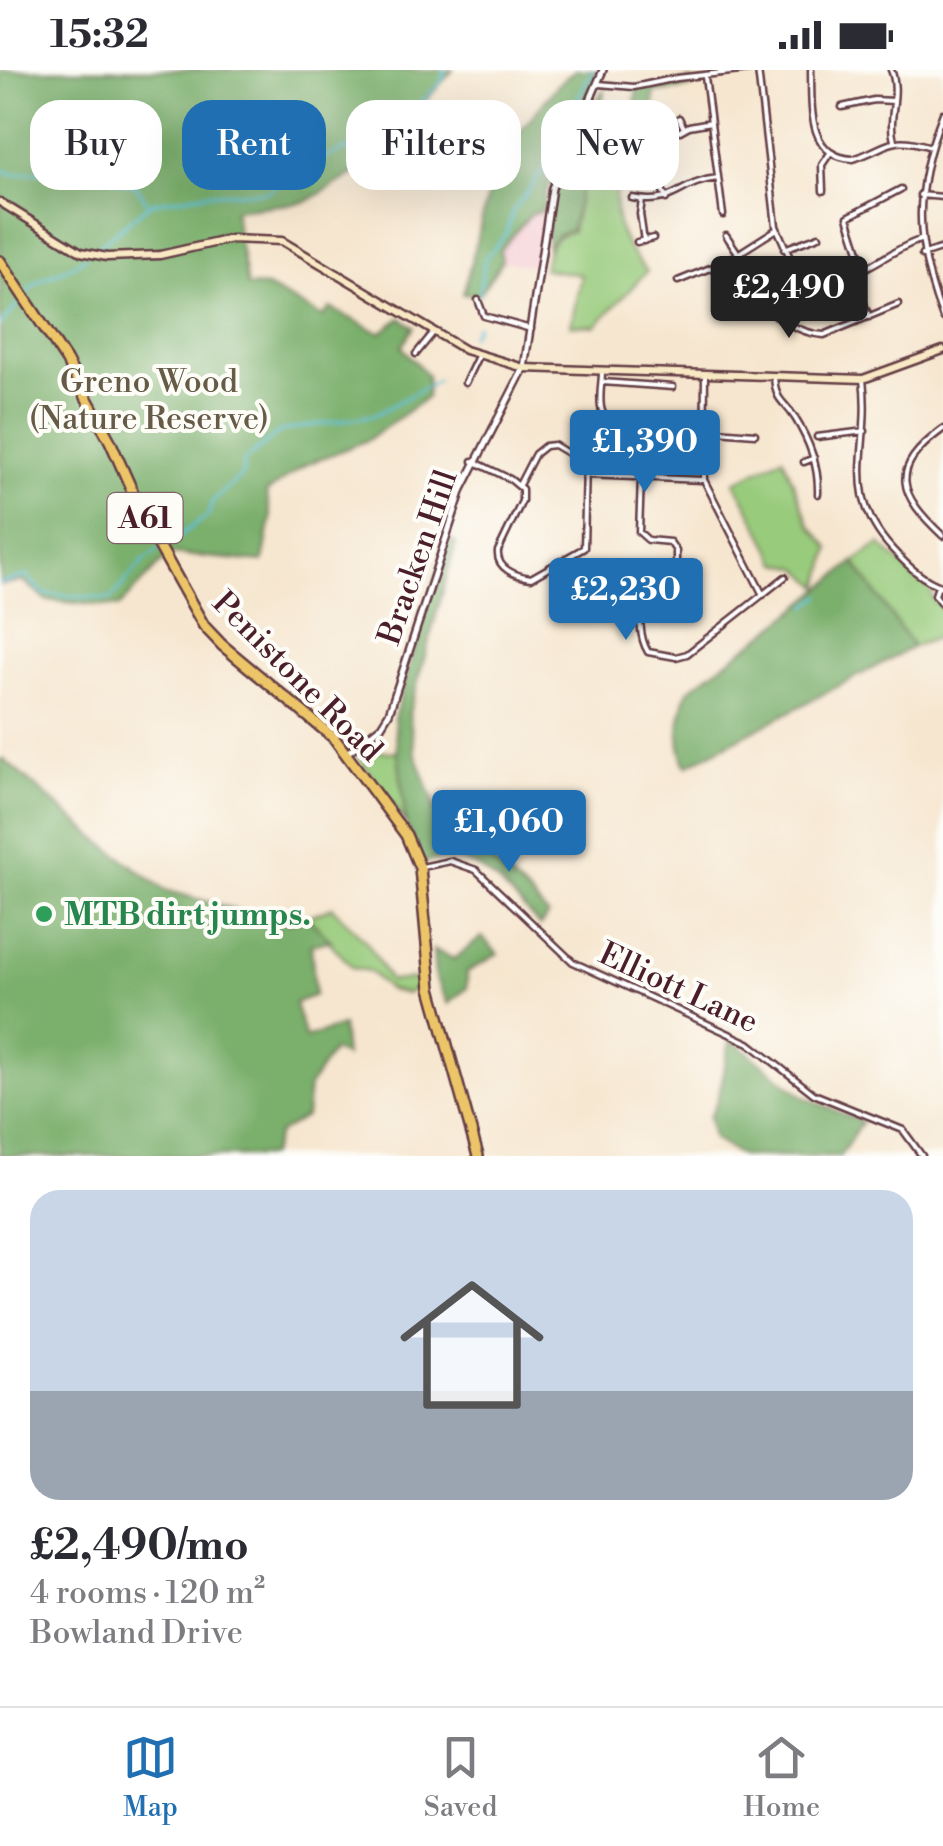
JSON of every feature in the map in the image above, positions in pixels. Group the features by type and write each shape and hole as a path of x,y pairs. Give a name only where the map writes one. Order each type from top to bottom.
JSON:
{"highway":[{"name":"Penistone Road","path":"0,261 66,360 204,626 222,646 315,721 348,753 406,835 420,868 430,988 478,1156"}],"main road":[{"path":"0,202 81,252 107,258 160,255 232,239 282,241 433,333 478,356 524,368 863,379 943,350"}],"street":[{"name":"Bracken Hill","path":"348,753 381,726 389,713 445,535 473,461 524,368 552,188 603,70"},
{"path":"599,84 634,87 687,76 749,70"},
{"path":"758,70 777,229 794,272 807,281 825,284 920,240"},
{"path":"811,70 815,133 830,152 853,159 894,141 909,140 931,147"},
{"path":"890,70 895,81 890,125 894,141"},
{"path":"705,77 723,214"},
{"path":"846,109 874,100 894,101"},
{"path":"943,113 920,195 922,255 943,318"},
{"path":"679,118 682,129 711,122"},
{"path":"823,190 822,165 830,152"},
{"path":"632,198 666,199 693,182 718,178"},
{"path":"663,190 666,199"},
{"path":"864,267 848,217 899,190 900,199"},
{"path":"920,195 943,197"},
{"path":"642,200 644,240"},
{"path":"678,281 738,253 777,229"},
{"path":"726,235 738,253"},
{"path":"784,249 809,236 820,236"},
{"path":"637,242 653,238"},
{"path":"922,255 943,248"},
{"path":"794,272 760,295 760,300 775,316 820,335 899,304"},
{"path":"852,273 870,317"},
{"path":"934,294 943,291"},
{"path":"478,300 484,316 531,329"},
{"path":"416,354 433,333"},
{"path":"465,383 478,356"},
{"path":"602,369 601,410 607,421 618,428 755,434"},
{"path":"706,374 704,480 763,595"},
{"path":"774,377 776,398 795,418 814,458 818,494"},
{"path":"863,379 865,431 860,472 865,510 878,534 899,556 919,575 940,586 935,595 943,606"},
{"path":"602,382 673,387"},
{"path":"814,430 818,439 865,431"},
{"path":"943,430 911,457 906,468 910,502 943,536"},
{"path":"549,445 586,464 584,548 531,578 510,571 498,560 498,551 522,501 519,485 538,450 549,445"},
{"path":"804,462 814,458"},
{"path":"473,461 519,485"},
{"path":"586,475 704,480"},
{"path":"641,478 639,532 648,540 670,542 676,551 676,590 670,596 646,600 641,607 643,641 648,652 676,657 687,654 785,577"},
{"name":"Elliott Lane","path":"420,868 450,862 476,870 573,962 749,1043 814,1094 902,1130 922,1156"}],"shaded area":[{"path":"543,211 536,267 502,261 500,251 532,213"}],"green space":[{"name":"Greno Wood (Nature Reserve)","path":"0,70 453,70 426,100 346,100 346,178 306,202 234,210 247,286 267,287 323,317 330,308 380,333 401,318 414,327 402,347 427,375 427,397 368,440 305,465 266,493 271,518 263,562 169,554 119,607 46,600 24,581 0,585"},
{"path":"575,70 596,70 587,100 546,100"},
{"path":"692,80 690,88 654,93 654,100 636,100 637,89"},
{"path":"541,106 541,190 547,190 543,211 532,213 500,250 502,261 479,295 463,294 489,190 521,190 521,130"},
{"path":"553,190 580,190 571,231 558,234 547,248"},
{"path":"580,190 616,190 621,233 647,271 596,326 571,325 581,275 544,269 551,244 572,231"},
{"path":"783,457 810,525 830,548 820,587 799,568 778,563 735,482"},
{"path":"447,539 456,543 409,713 415,752 440,820 532,897 548,915 540,926 499,883 474,866 444,858 423,863 406,824 394,718"},
{"path":"880,544 919,581 932,588 931,596 943,610 943,635 913,647 854,562"},
{"path":"854,562 913,647 686,766 679,728 688,690"},
{"path":"369,744 375,751 398,752 406,824 357,755"},
{"path":"3,759 97,839 165,890 288,924 307,917 331,941 311,944 315,995 295,1003 305,1038 342,1026 345,1056 333,1050 309,1086 306,1116 278,1134 270,1156 0,1156"},
{"path":"332,907 368,944 390,981 422,978 423,983 407,994 389,990 369,971 353,968 307,917"},
{"path":"482,937 498,954 467,972 467,988 448,1004 435,978 433,950 454,959"},
{"path":"731,1039 804,1097 862,1122 840,1156 741,1156 713,1139 709,1117 720,1090"}],"waterway":[{"path":"92,252 151,203 209,193 267,192 311,163 346,149 364,161 442,81 445,70"},
{"path":"479,295 485,258 506,234 513,211 549,163 564,124 593,70"},
{"path":"0,168 12,174 95,168 119,182 136,186 148,204"},
{"path":"26,294 39,282 86,257"},
{"path":"0,325 22,300"},
{"path":"471,336 477,326"},
{"path":"165,546 209,515 211,503 243,474 243,462 280,431 375,415 438,380"},
{"path":"0,584 26,576 44,594 111,599 144,560 158,550"},
{"path":"807,606 821,596"}],"place":[{"name":"MTB dirt jumps.","path":"44,914"}]}
